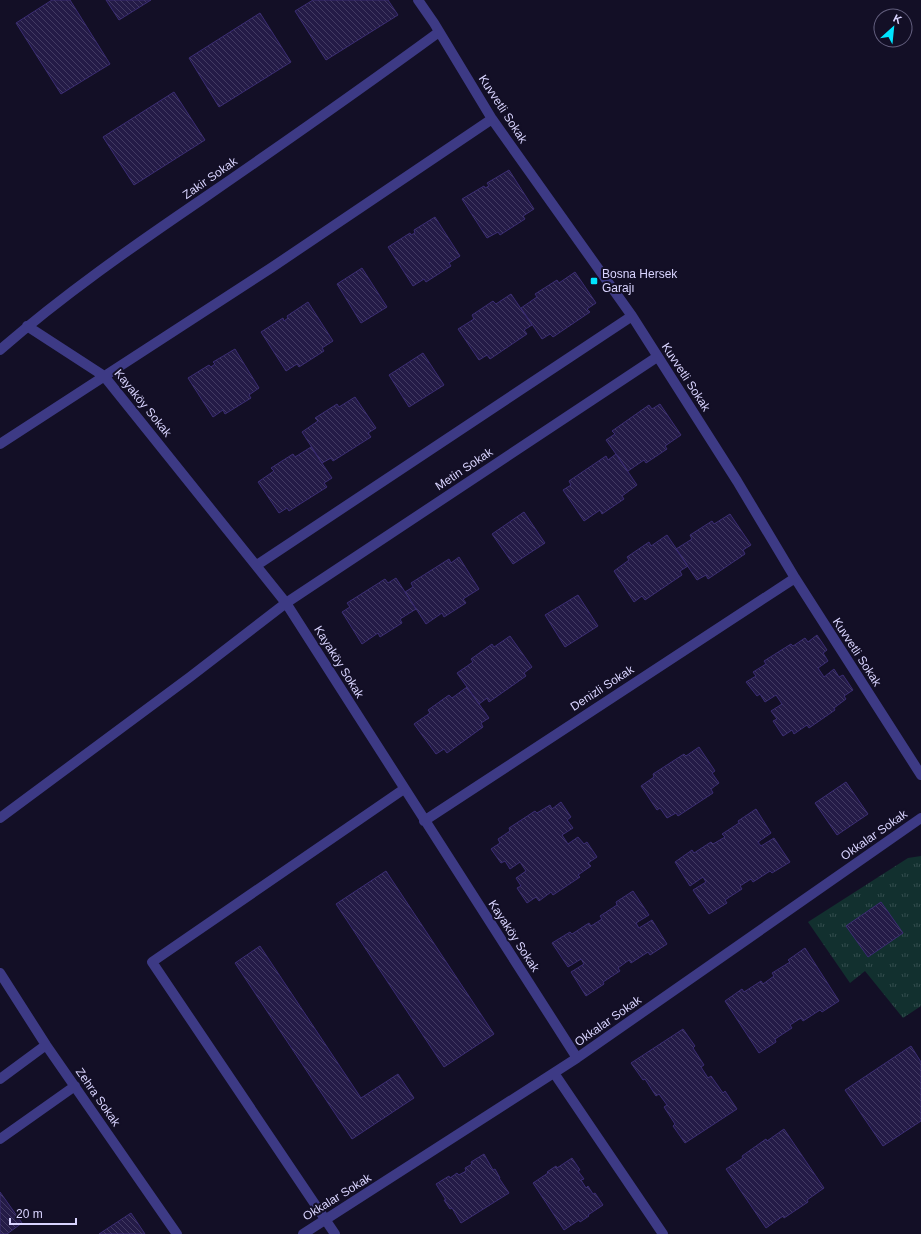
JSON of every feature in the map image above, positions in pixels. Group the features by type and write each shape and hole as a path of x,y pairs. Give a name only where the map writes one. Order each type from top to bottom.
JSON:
{"street":[{"name":"Kuvvetli Sokak","path":"418,0 492,119 632,316 737,481 795,578 921,775"},
{"name":"Zakir Sokak","path":"0,350 27,326 123,253 439,32"},
{"path":"0,444 271,268 492,119"},
{"path":"257,565 632,316"},
{"name":"Kayaköy Sokak","path":"27,326 104,376 286,603 577,1058"},
{"name":"Metin Sokak","path":"0,818 190,678 286,603 657,357"},
{"name":"Denizli Sokak","path":"424,821 795,578"},
{"path":"335,1234 152,962 404,788"},
{"name":"Okkalar Sokak","path":"303,1234 577,1058 921,818"},
{"name":"Zehra Sokak","path":"0,973 46,1045 178,1234"},
{"path":"0,1079 46,1045"},
{"path":"554,1073 663,1234"},
{"path":"0,1139 75,1086"}],"green space":[{"path":"921,856 921,1006 903,1018 865,971 850,983 808,922 908,858"}],"building":[{"path":"52,0 70,0 110,64 61,94 16,23"},
{"path":"106,0 151,0 119,20"},
{"path":"313,0 388,0 398,15 326,60 295,11"},
{"path":"260,13 291,62 219,107 189,58"},
{"path":"174,92 205,140 134,185 103,137"},
{"path":"509,170 534,209 523,216 525,219 500,235 498,232 487,238 462,199 484,186 485,188 489,186 487,183"},
{"path":"435,217 460,256 449,263 451,266 426,282 424,279 413,286 388,247 410,233 411,235 415,233 414,230"},
{"path":"362,268 387,307 361,323 337,284"},
{"path":"575,272 596,303 587,309 590,312 553,337 550,334 542,339 521,308 537,297 535,294 557,280 559,283"},
{"path":"511,294 532,325 524,330 527,334 490,359 487,355 479,360 458,329 474,319 472,315 493,301 496,304"},
{"path":"308,302 333,341 322,348 324,351 299,367 297,364 286,371 261,332 283,318 284,321 288,318 287,316"},
{"path":"235,349 259,388 249,395 251,398 225,414 223,410 213,417 188,378 209,365 211,367 215,364 213,362"},
{"path":"423,353 444,385 409,407 389,375"},
{"path":"355,397 376,428 368,433 371,437 333,461 331,458 322,463 302,432 318,421 315,418 337,404 339,407"},
{"path":"660,404 681,435 665,446 667,449 646,463 644,460 628,471 606,440 615,434 612,431 649,405 652,409"},
{"path":"311,447 332,478 324,483 327,487 289,511 287,508 279,513 258,482 274,471 271,468 293,454 295,457"},
{"path":"616,454 637,485 622,496 624,499 602,514 600,510 584,521 563,490 571,485 569,481 606,456 608,460"},
{"path":"524,512 545,543 513,564 492,534"},
{"path":"730,514 751,545 743,550 745,554 708,579 706,575 697,580 676,549 692,539 690,535 712,521 714,524"},
{"path":"667,535 688,566 680,571 682,575 645,600 642,596 634,602 614,571 629,560 627,557 649,542 651,546"},
{"path":"459,557 479,589 463,599 466,603 444,617 442,613 426,624 405,592 413,587 411,583 449,559 451,563"},
{"path":"396,578 416,609 400,619 402,623 380,637 378,633 362,644 342,612 350,607 347,603 385,579 388,583"},
{"path":"578,595 598,626 565,647 545,615"},
{"path":"817,635 827,650 823,653 828,661 818,668 824,677 834,669 839,677 843,675 853,690 844,696 846,699 834,708 835,710 809,728 807,725 794,734 792,730 783,736 773,721 777,719 771,711 782,704 776,695 765,702 760,694 757,696 746,682 756,676 753,672 766,664 764,661 791,644 793,646 805,638 808,642"},
{"path":"510,636 532,667 524,673 526,676 489,702 487,698 479,704 457,673 473,662 471,659 492,644 494,647"},
{"path":"467,687 489,718 481,723 483,727 447,753 444,749 436,754 414,724 430,713 428,710 449,695 452,698"},
{"path":"699,747 715,771 712,773 719,783 711,789 713,793 678,816 676,813 667,818 660,808 657,810 641,786 654,777 653,774 684,754 686,756"},
{"path":"846,782 868,814 837,835 815,803"},
{"path":"561,802 571,817 567,820 573,828 562,835 568,844 578,837 584,844 587,842 597,857 588,863 591,866 578,875 580,877 553,895 551,892 539,901 536,897 527,903 517,888 521,886 516,878 526,871 520,862 510,869 505,861 501,863 491,849 500,843 498,839 510,831 509,828 535,811 537,813 550,805 552,809"},
{"path":"756,809 771,833 758,842 761,846 774,838 790,862 772,873 770,871 753,882 751,879 740,886 742,889 725,900 727,903 709,914 693,890 706,882 703,877 690,886 675,862 692,850 694,853 711,842 713,844 725,837 722,834 739,823 738,821"},
{"path":"386,871 494,1034 444,1067 336,904"},
{"path":"633,891 649,915 636,923 639,928 652,920 667,944 650,955 648,952 631,963 629,960 618,968 620,971 603,982 604,984 586,996 571,972 584,964 581,959 568,967 552,943 570,932 572,934 589,923 591,926 602,919 600,916 617,905 616,902"},
{"path":"881,902 903,933 868,957 846,926"},
{"path":"260,946 361,1098 398,1074 414,1098 352,1139 235,963"},
{"path":"805,948 839,1001 822,1012 820,1010 803,1021 801,1018 790,1025 792,1028 775,1039 776,1042 759,1053 725,1001 742,989 744,992 761,981 763,984 774,976 772,973 790,962 788,960"},
{"path":"683,1029 695,1046 693,1048 704,1065 701,1067 708,1078 711,1076 723,1093 725,1091 737,1109 685,1143 673,1126 675,1124 664,1107 667,1105 659,1094 656,1096 645,1079 643,1080 631,1063"},
{"path":"911,1046 921,1062 921,1121 883,1146 845,1090"},
{"path":"784,1129 824,1188 807,1200 808,1202 784,1218 783,1216 766,1228 726,1169 743,1158 742,1156 766,1139 767,1141"},
{"path":"484,1154 509,1193 461,1223 452,1208 450,1209 444,1200 446,1200 436,1184 449,1176 450,1178 457,1173 459,1175 466,1171 465,1168 472,1164 471,1162"},
{"path":"572,1158 580,1170 578,1171 584,1179 581,1180 586,1188 588,1186 603,1205 580,1222 579,1220 564,1230 533,1183 556,1166 557,1168"},
{"path":"0,1192 22,1223 7,1234 0,1234"},
{"path":"131,1213 145,1234 99,1234"}],"place":[{"name":"Bosna Hersek Garajı","path":"594,281"}]}
